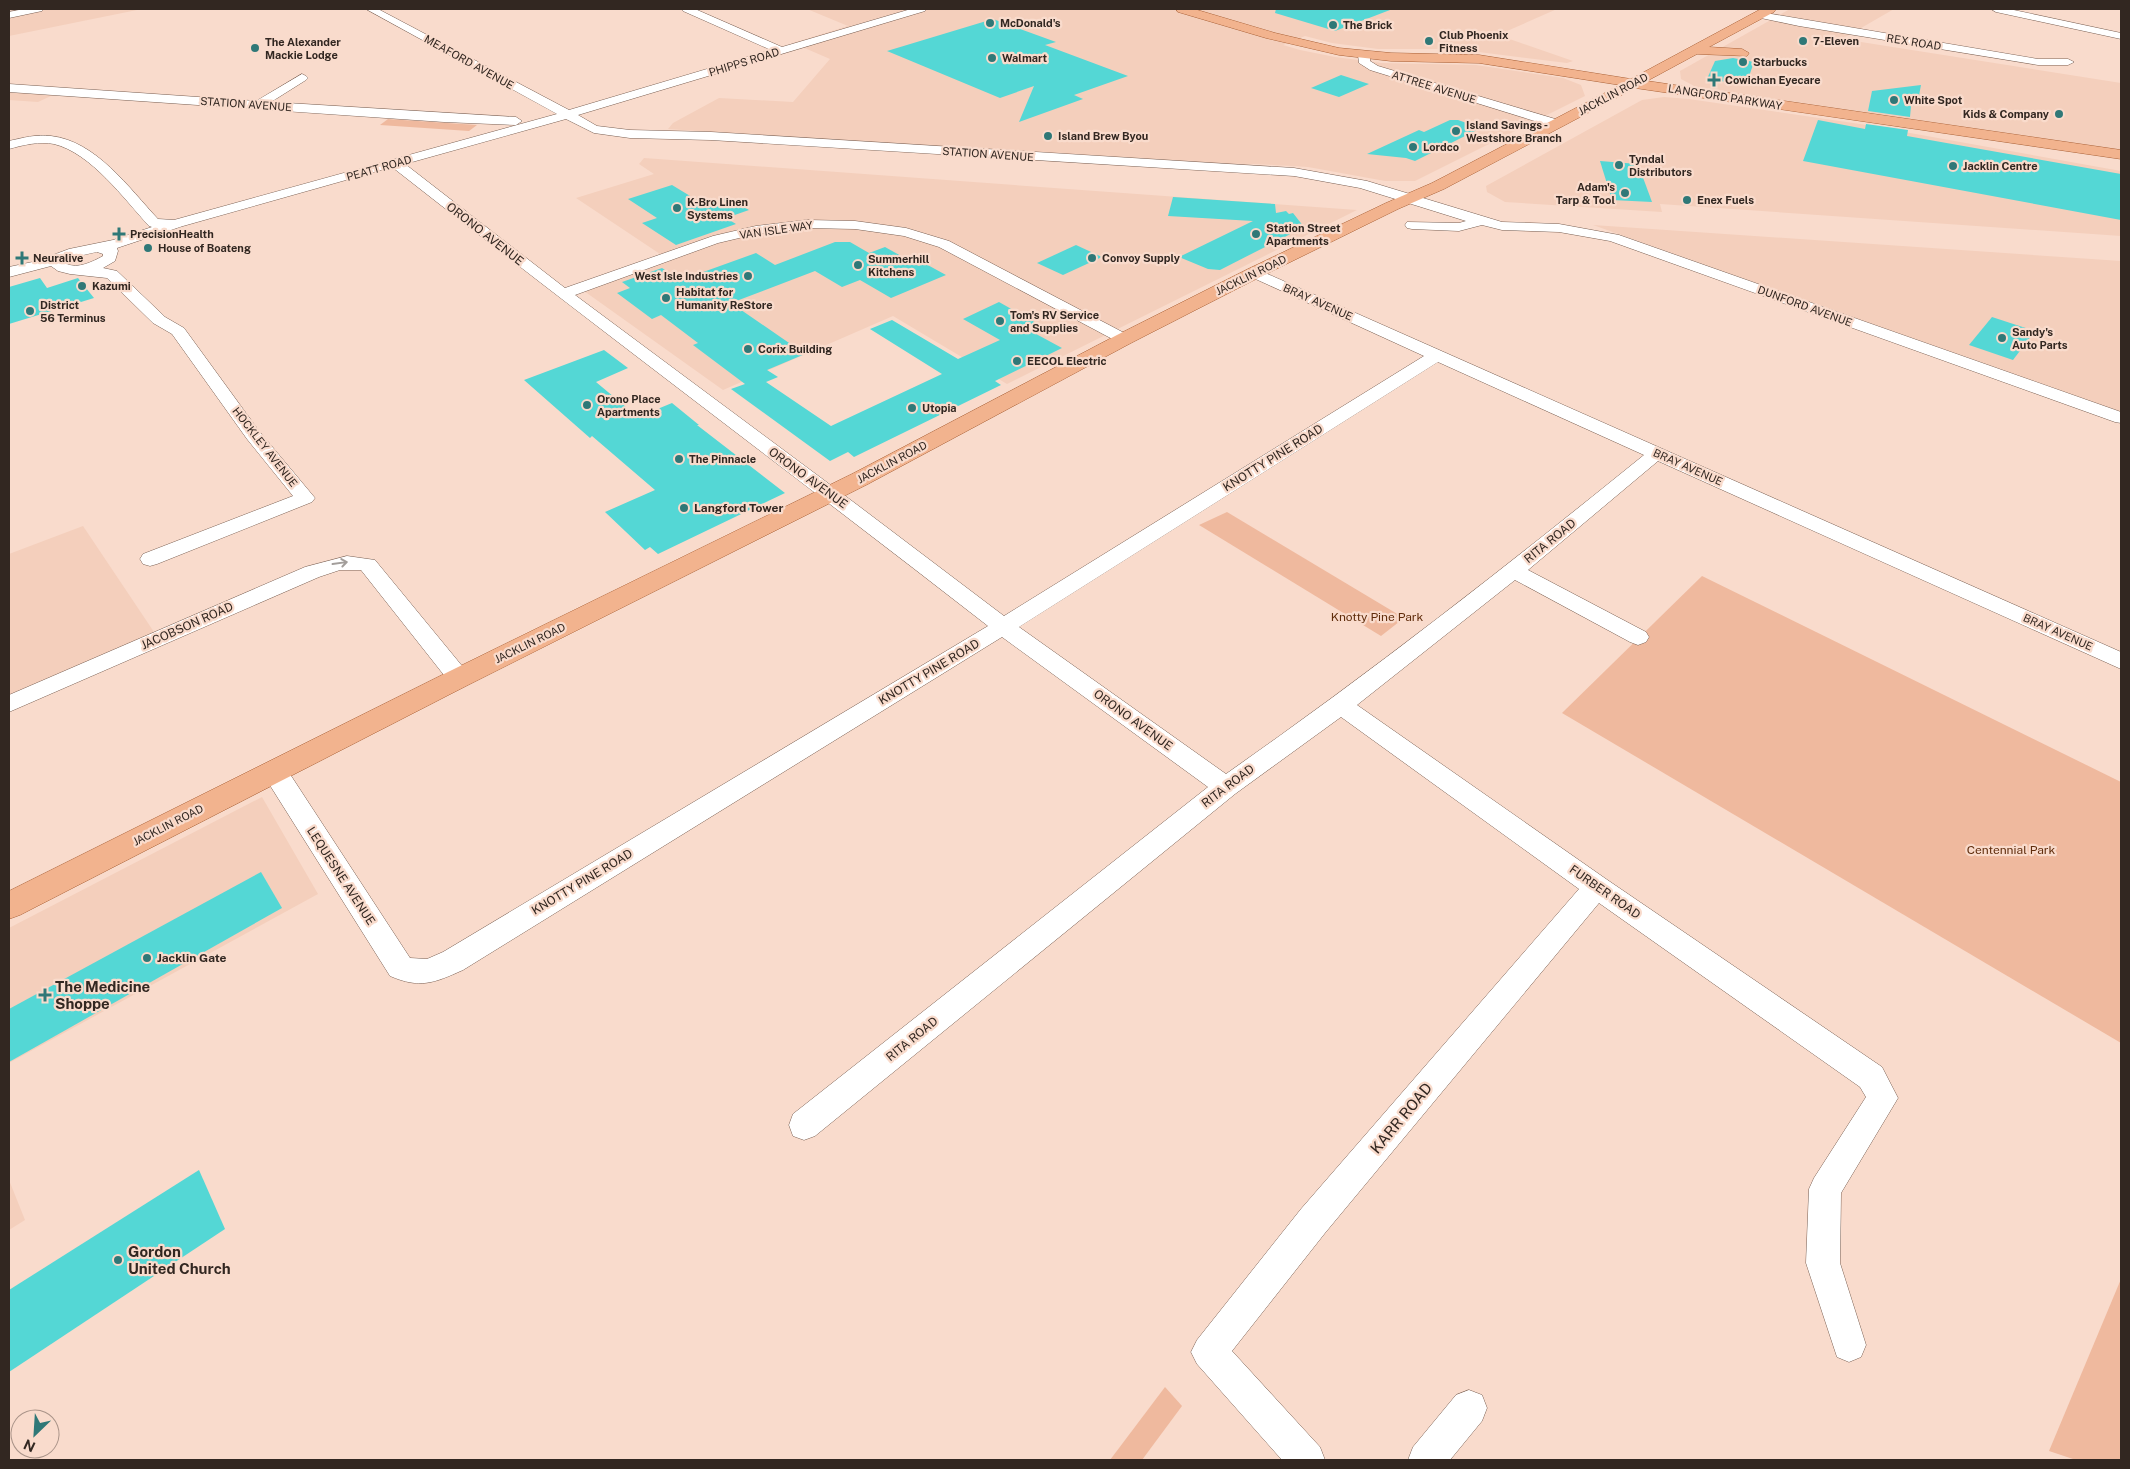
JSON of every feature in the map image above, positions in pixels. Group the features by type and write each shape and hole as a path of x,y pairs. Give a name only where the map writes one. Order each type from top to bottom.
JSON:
{"main road":[{"name":"LANGFORD PARKWAY","path":"1182,9 1312,46 1364,55 1479,59 2121,156"},
{"name":"LANGFORD PARKWAY","path":"1199,9 1261,29 1269,34"},
{"name":"JACKLIN ROAD","path":"9,906 459,678 829,494 1254,273 1438,186 1660,70 1762,12"},
{"path":"1694,50 1742,53 1714,40"},
{"path":"1660,70 1686,91"},
{"path":"1583,75 1609,96 1686,91"}],"street":[{"path":"9,15 38,9"},
{"name":"MEAFORD AVENUE","path":"371,9 567,115"},
{"path":"687,9 782,50"},
{"name":"PHIPPS ROAD","path":"567,115 921,9"},
{"path":"1996,9 2121,36"},
{"name":"REX ROAD","path":"1762,12 1799,23 2038,62 2068,62"},
{"name":"ATTREE AVENUE","path":"1364,55 1365,63 1374,68 1558,124"},
{"path":"259,105 302,78"},
{"name":"STATION AVENUE","path":"9,88 483,120 538,122"},
{"name":"ATTREE AVENUE","path":"1512,111 1530,122 1533,137"},
{"name":"PEATT ROAD","path":"108,259 136,241 192,221 567,115"},
{"name":"STATION AVENUE","path":"567,115 594,129 630,134 711,136 1160,166 1276,170 1324,176 1362,184 1409,199"},
{"path":"483,120 495,125 495,132 489,136"},
{"path":"514,129 559,126 594,129"},
{"path":"9,144 47,139 65,143 94,160 151,228"},
{"name":"ORONO AVENUE","path":"395,163 563,294 1003,627 1226,787"},
{"name":"DUNFORD AVENUE","path":"1409,199 1482,221 1513,227 1582,231 1623,241 2121,418"},
{"name":"PEATT ROAD","path":"108,259 116,244 151,228 192,221"},
{"name":"DUNFORD AVENUE","path":"1412,224 1459,227 1482,221"},
{"name":"VAN ISLE WAY","path":"563,294 712,240 756,230 807,224 855,225 906,232 944,244 1124,339"},
{"name":"PEATT ROAD","path":"9,277 70,265 85,249 108,259"},
{"path":"70,265 108,259"},
{"name":"HOCKLEY AVENUE","path":"108,259 159,320 178,331 254,435 305,498 150,559"},
{"name":"PEATT ROAD","path":"9,272 42,264 70,265"},
{"name":"BRAY AVENUE","path":"1254,273 2121,660"},
{"name":"KNOTTY PINE ROAD","path":"413,974 432,971 452,961 1003,627 1437,355"},
{"name":"RITA ROAD","path":"804,1125 1226,787 1341,705 1514,571 1657,453"},
{"name":"JACOBSON ROAD","path":"9,704 312,572 338,563 356,562 368,566 459,678"},
{"path":"1514,571 1638,637"},
{"name":"FURBER ROAD","path":"1341,705 1597,887 1871,1077 1883,1098 1825,1188 1823,1262 1849,1345"},
{"name":"LEQUESNE AVENUE","path":"275,772 391,954 400,967 413,974"},
{"name":"KARR ROAD","path":"1307,1460 1209,1352 1313,1221 1597,887"},
{"path":"1426,1460 1470,1408"}],"shaded area":[{"path":"42,9 142,9 9,36 9,16"},
{"path":"807,9 1557,9 1498,35 1573,61 1567,63 1455,49 1378,49 1332,43 1305,36 1283,45 1335,57 1381,63 1476,65 1563,78 1581,85 1585,96 1415,181 1385,181 1308,167 1257,164 1169,163 668,129 673,123 719,98 793,102 830,59 793,43 848,26"},
{"path":"1790,9 1894,9 1842,39 2121,83 2121,150 1696,87 1681,79 1680,71"},
{"path":"9,92 53,95 38,102 9,100"},
{"path":"1664,97 1860,124 2121,171 2121,236 1660,204 1662,212 1505,202 1487,192 1486,186 1642,100"},
{"path":"644,158 1357,210 1007,384 893,316 723,390 584,291 669,260 576,198 654,174 639,164"},
{"path":"1593,225 2121,261 2121,412"},
{"path":"83,526 162,644 9,712 9,554"},
{"path":"262,797 318,894 9,1063 9,928"},
{"path":"9,1180 25,1220 9,1230"}],"green space":[{"path":"388,119 477,125 469,131 380,125"},
{"name":"Knotty Pine Park","path":"1227,512 1404,618 1381,636 1199,525"},
{"name":"Centennial Park","path":"1702,576 2121,782 2121,1043 1562,713"},
{"path":"2121,1279 2121,1460 2076,1460 2049,1451"},
{"path":"1165,1387 1182,1406 1142,1460 1110,1460"}],"building":[{"name":"The Brick","path":"1276,9 1390,10 1335,31 1275,13"},
{"name":"Walmart","path":"993,19 1056,42 1045,45 1128,76 1074,95 1083,99 1019,122 1034,86 1000,98 887,51"},
{"path":"1733,58 1754,62 1746,85 1707,79 1715,61"},
{"path":"1341,75 1369,84 1339,97 1311,88"},
{"name":"White Spot","path":"1921,85 1917,106 1911,106 1910,117 1868,111 1872,91"},
{"name":"Lordco","path":"1450,120 1458,120 1481,128 1415,161 1406,158 1367,154 1419,130 1424,132"},
{"name":"Jacklin Centre","path":"1818,120 1865,129 1866,124 1908,130 1907,136 2121,174 2121,220 1803,161"},
{"path":"1600,161 1638,164 1652,202 1612,200"},
{"name":"K-Bro Linen Systems","path":"672,185 705,205 727,197 749,210 726,218 736,224 676,245 642,223 657,218 628,199"},
{"name":"Station Street Apartments","path":"1173,197 1275,204 1276,213 1286,211 1289,214 1293,213 1304,227 1220,270 1208,269 1179,257 1253,221 1168,216"},
{"path":"835,242 850,242 869,253 885,247 919,266 924,263 946,275 891,298 860,280 842,287 815,271 731,303 805,354 767,370 778,377 766,382 831,426 942,374 870,329 892,320 958,359 1000,340 963,319 999,302 1036,323 1025,328 1062,348 995,381 1001,385 854,457 848,452 830,461 731,389 745,384 693,345 698,343 661,315 652,319 617,293 630,288 622,282 662,268 681,280 756,253 775,265"},
{"path":"1076,245 1102,257 1063,275 1037,263"},
{"name":"District 56 Terminus","path":"40,278 47,288 78,278 94,298 9,324 9,287"},
{"name":"Sandy's Auto Parts","path":"1992,317 2035,331 2013,360 1969,345"},
{"path":"604,350 628,368 596,382 638,417 672,403 699,425 697,425 785,493 658,554 650,547 645,550 605,512 655,490 592,436 590,438 524,380"},
{"name":"Jacklin Gate","path":"261,872 282,908 9,1062 9,1009"},
{"name":"Gordon United Church","path":"199,1170 225,1229 9,1372 9,1290"}],"place":[{"name":"McDonald's","path":"990,23"},
{"name":"The Brick","path":"1333,25"},
{"name":"Club Phoenix Fitness","path":"1429,41"},
{"name":"7-Eleven","path":"1803,41"},
{"name":"The Alexander Mackie Lodge","path":"255,48"},
{"name":"Walmart","path":"992,58"},
{"name":"Starbucks","path":"1743,62"},
{"name":"Cowichan Eyecare","path":"1714,80"},
{"name":"White Spot","path":"1894,100"},
{"name":"Kids & Company","path":"2059,114"},
{"name":"Island Savings - Westshore Branch","path":"1456,131"},
{"name":"Island Brew Byou","path":"1048,136"},
{"name":"Lordco","path":"1413,147"},
{"name":"Tyndal Distributors","path":"1619,165"},
{"name":"Jacklin Centre","path":"1953,166"},
{"name":"Adam's Tarp & Tool","path":"1625,193"},
{"name":"Enex Fuels","path":"1687,200"},
{"name":"K-Bro Linen Systems","path":"677,208"},
{"name":"PrecisionHealth","path":"119,234"},
{"name":"Station Street Apartments","path":"1256,234"},
{"name":"House of Boateng","path":"148,248"},
{"name":"Neuralive","path":"22,258"},
{"name":"Convoy Supply","path":"1092,258"},
{"name":"Summerhill Kitchens","path":"858,265"},
{"name":"West Isle Industries","path":"748,276"},
{"name":"Kazumi","path":"82,286"},
{"name":"Habitat for Humanity ReStore","path":"666,298"},
{"name":"District 56 Terminus","path":"30,311"},
{"name":"Tom's RV Service and Supplies","path":"1000,321"},
{"name":"Sandy's Auto Parts","path":"2002,338"},
{"name":"Corix Building","path":"748,349"},
{"name":"EECOL Electric","path":"1017,361"},
{"name":"Orono Place Apartments","path":"587,405"},
{"name":"Utopia","path":"912,408"},
{"name":"The Pinnacle","path":"679,459"},
{"name":"Langford Tower","path":"684,508"},
{"name":"Jacklin Gate","path":"147,958"},
{"name":"The Medicine Shoppe","path":"45,995"},
{"name":"Gordon United Church","path":"118,1260"}]}
